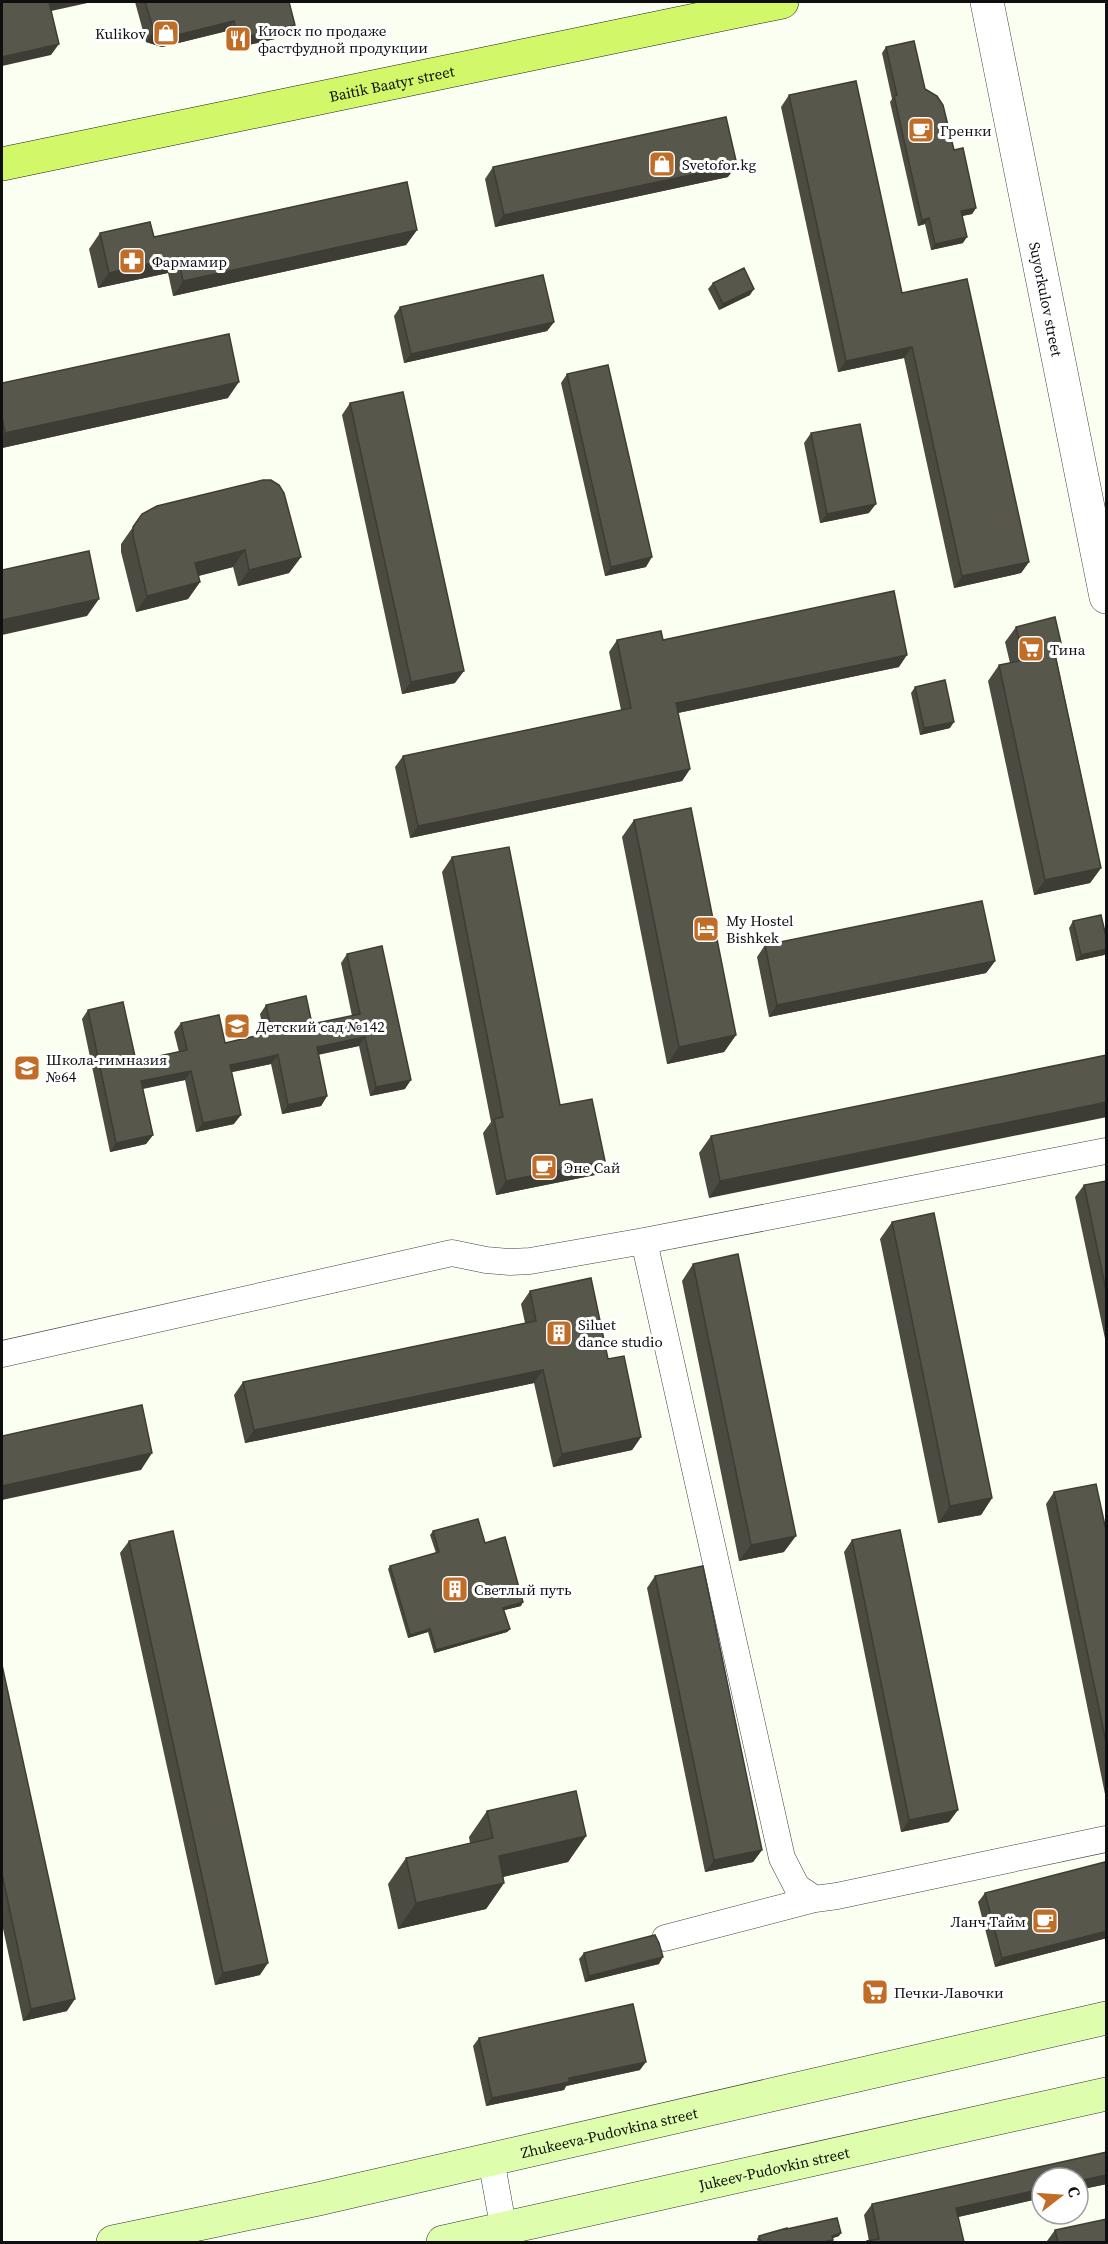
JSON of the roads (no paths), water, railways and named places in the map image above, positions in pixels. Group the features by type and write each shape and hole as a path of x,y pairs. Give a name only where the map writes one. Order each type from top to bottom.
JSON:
{"main road":[{"name":"Baitik Baatyr street","path":"2,164 782,2"},
{"name":"Zhukeeva-Pudovkina street","path":"113,2242 491,2159 1107,2018"},
{"name":"Jukeev-Pudovkin street","path":"443,2242 505,2236 1107,2094"}],"street":[{"name":"Suyorkulov street","path":"987,2 1107,597"},
{"path":"2,1354 453,1253 486,1260 530,1261 1107,1151"},
{"path":"644,1241 782,1858 797,1887 815,1899"},
{"path":"665,1938 815,1899 1107,1839"},
{"path":"491,2159 505,2236"}],"place":[{"name":"Kulikov","path":"166,33"},
{"name":"Киоск по продаже фастфудной продукции","path":"238,39"},
{"name":"Гренки","path":"921,130"},
{"name":"Svetofor.kg","path":"662,164"},
{"name":"Фармамир","path":"132,261"},
{"name":"Тина","path":"1031,649"},
{"name":"My Hostel Bishkek","path":"706,929"},
{"name":"Детский сад №142","path":"237,1026"},
{"name":"Школа-гимназия №64","path":"27,1068"},
{"name":"Эне Сай","path":"544,1167"},
{"name":"Siluet dance studio","path":"559,1333"},
{"name":"Светлый путь","path":"455,1589"},
{"name":"Ланч Тайм","path":"1045,1921"},
{"name":"Печки-Лавочки","path":"875,1992"}]}
